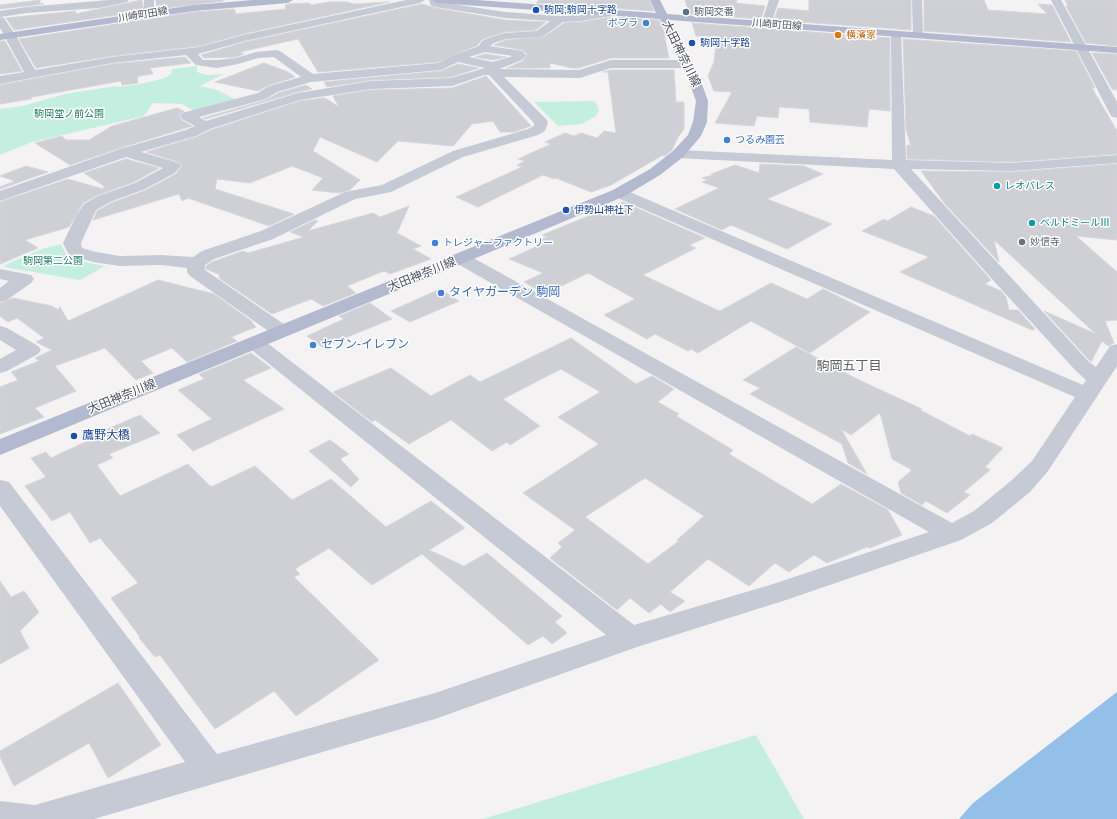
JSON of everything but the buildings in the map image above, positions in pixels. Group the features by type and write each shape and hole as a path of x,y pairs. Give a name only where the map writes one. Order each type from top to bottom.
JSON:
{"main road":[{"name":"川崎町田線","path":"6,36 194,8 288,0"},
{"name":"川崎町田線","path":"437,0 1117,50"},
{"name":"大田神奈川線","path":"0,448 281,331 462,259 619,193 655,172 678,154 694,136 700,122 702,101 687,64 662,17 655,0"}],"street":[{"path":"61,0 96,1 100,3 99,6"},
{"path":"0,14 27,10 99,6 124,0"},
{"path":"149,0 149,8 153,14"},
{"path":"0,80 112,60 189,51 420,0"},
{"path":"434,0 435,4 505,15 560,20 611,13"},
{"path":"766,24 774,0"},
{"path":"917,0 918,35"},
{"path":"1056,0 1117,114"},
{"path":"0,20 6,36 32,75"},
{"path":"484,48 485,44 490,41 505,36 540,34 560,20"},
{"path":"896,34 899,164 1082,366 1092,387"},
{"path":"0,196 125,152 192,133 205,126 298,97 372,79 408,68 441,66 456,58 484,48 518,53 520,55 518,58 493,69 452,82 372,79 310,78 273,90 262,96 187,116 205,126"},
{"path":"189,51 200,63 217,64 238,61 256,55 276,53 310,78"},
{"path":"456,58 504,73 580,74 611,64 687,64"},
{"path":"125,152 174,166 170,170 140,186 104,199 90,207 72,243 75,251 93,257 120,261 161,260 196,263 208,255 267,235 351,195 386,189 458,154 532,132 540,128 541,122 493,69"},
{"path":"678,154 899,164 1012,167 1117,159"},
{"path":"619,193 1092,387"},
{"path":"462,259 952,534"},
{"path":"196,263 196,272 281,331"},
{"path":"0,274 25,279 0,296"},
{"path":"0,332 31,350 0,367"},
{"path":"255,343 630,638"},
{"path":"39,819 435,706 630,638 776,593 952,534 983,517 1021,486 1040,466 1117,350"},
{"path":"0,488 210,770"},
{"path":"0,817 31,819"}],"green space":[{"name":"駒岡堂ノ前公園","path":"197,66 197,72 206,75 224,74 200,86 217,90 237,100 195,111 182,104 153,103 144,116 32,142 0,155 0,109 23,106 65,94 115,86 141,84 165,78 171,74 172,69"},
{"path":"595,101 599,110 596,116 582,124 558,126 534,102"},
{"name":"駒岡第二公園","path":"61,244 66,254 78,261 105,266 80,280 4,267 7,264 42,249"},
{"path":"756,735 804,819 483,819"}],"water":[{"path":"1117,692 1117,819 959,819 973,803"}],"place":[{"name":"駒岡;駒岡十字路","path":"536,10"},
{"name":"駒岡交番","path":"686,12"},
{"name":"ポプラ","path":"646,23"},
{"name":"横濱家","path":"838,35"},
{"name":"駒岡十字路","path":"692,43"},
{"name":"つるみ園芸","path":"727,140"},
{"name":"レオパレス","path":"997,186"},
{"name":"伊勢山神社下","path":"566,210"},
{"name":"ベルドミールⅢ","path":"1032,223"},
{"name":"妙信寺","path":"1022,242"},
{"name":"トレジャーファクトリー","path":"435,243"},
{"name":"タイヤガーデン 駒岡","path":"441,293"},
{"name":"セブン-イレブン","path":"313,345"},
{"name":"鷹野大橋","path":"74,436"}],"district":[{"name":"駒岡五丁目","path":"849,366"}]}
